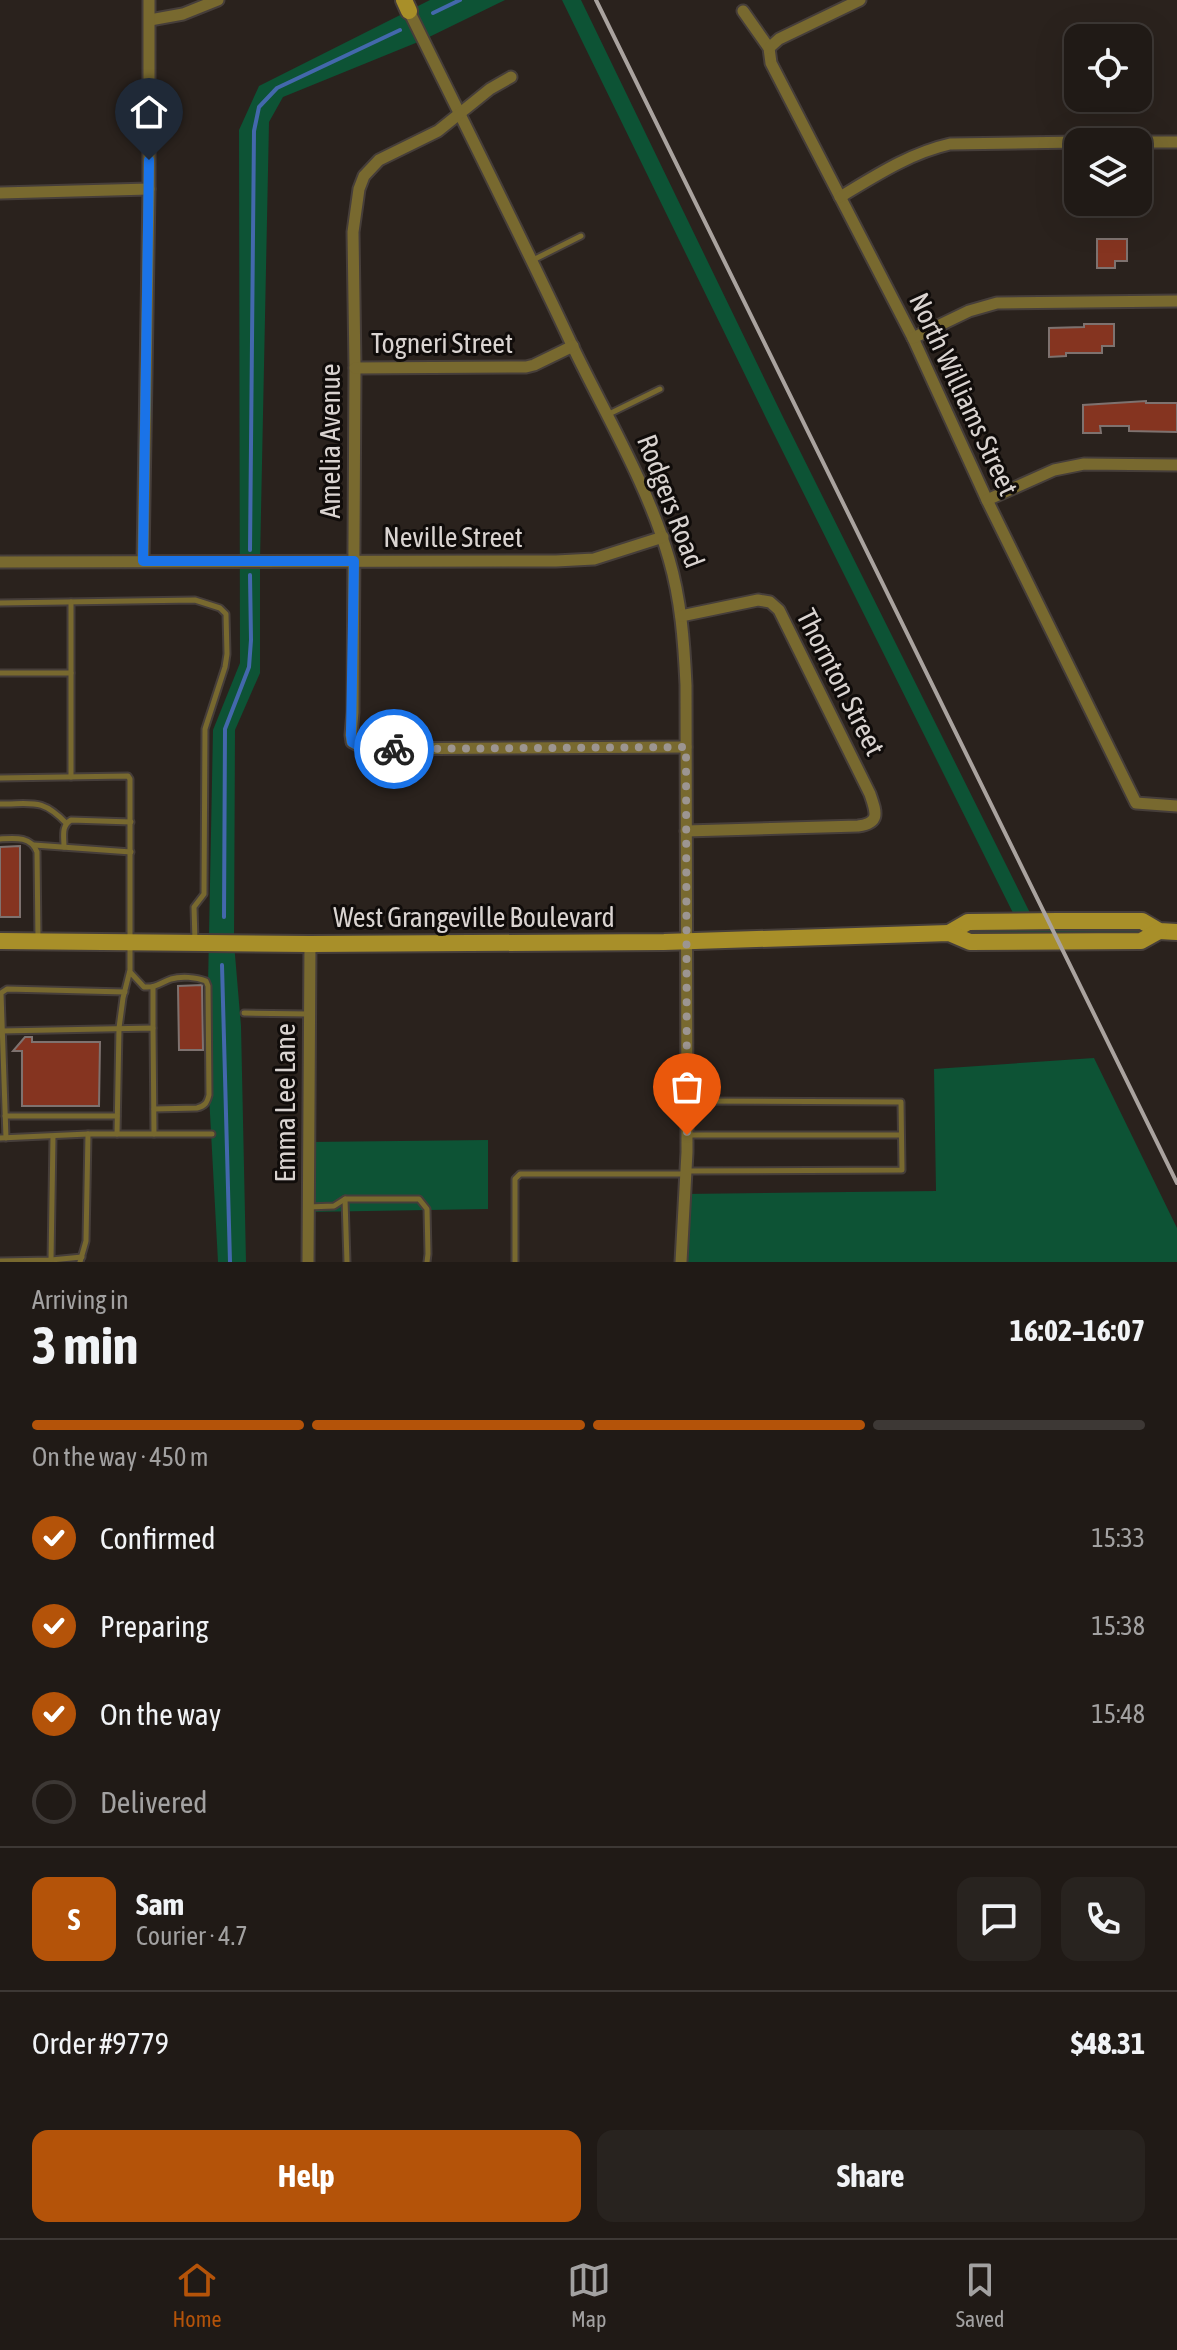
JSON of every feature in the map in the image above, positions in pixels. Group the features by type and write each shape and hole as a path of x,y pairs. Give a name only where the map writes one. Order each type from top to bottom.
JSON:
{"main road":[{"name":"West Grangeville Boulevard","path":"0,941 310,944 686,942 949,933 968,922 1057,921 1142,921 1159,931 1177,932"}],"street":[{"path":"143,561 149,0"},
{"path":"150,20 183,14 218,0"},
{"path":"769,48 779,39 860,0"},
{"name":"Rodgers Road","path":"406,5 644,490 663,537 676,587 685,649 686,747 687,1135 681,1262"},
{"name":"North Williams Street","path":"743,11 769,48 771,63 913,338 987,500 1136,803 1177,806"},
{"name":"Amelia Avenue","path":"511,77 490,89 438,131 379,160 364,176 356,203 353,232 352,742 365,749 686,747"},
{"path":"840,197 900,163 940,146 966,142 1064,142"},
{"path":"1152,142 1177,142"},
{"path":"0,193 149,189"},
{"path":"913,338 969,311 997,303 1177,301"},
{"name":"Togneri Street","path":"355,368 526,367 573,346"},
{"path":"987,500 1054,470 1084,464 1177,465"},
{"name":"Neville Street","path":"0,562 556,561 594,559 663,537"},
{"name":"Thornton Street","path":"681,616 758,600 770,602 779,610 875,809 874,820 869,824 686,831"},
{"name":"Emma Lee Lane","path":"308,1262 310,944"}],"lane":[{"path":"533,260 581,236"},
{"path":"608,415 660,389"},
{"path":"0,603 195,600 220,608 226,614 225,667 205,729 204,894 194,907 195,942"},
{"path":"71,602 71,777"},
{"path":"0,673 71,673"},
{"path":"0,778 128,776 132,786 130,972 119,1028 117,1134"},
{"path":"0,804 43,804 51,808 66,823 64,847"},
{"path":"66,823 80,819 131,822"},
{"path":"0,839 27,840 37,852 38,941"},
{"path":"34,845 131,852"},
{"path":"130,972 144,987 153,988 174,978 200,978 208,986 209,1095 204,1106 197,1108 154,1109"},
{"path":"153,988 154,1134"},
{"path":"125,992 7,989 1,993 3,1138 212,1134"},
{"path":"244,1013 309,1014"},
{"path":"1,1031 153,1028"},
{"path":"515,1262 515,1179 520,1174 902,1170 901,1102 687,1101"},
{"path":"5,1116 117,1116"},
{"path":"0,1261 81,1259 86,1241 88,1134"},
{"path":"687,1135 901,1135"},
{"path":"51,1261 53,1137"},
{"path":"345,1199 347,1262"},
{"path":"308,1207 334,1206 345,1199 419,1199 427,1209 427,1262"}],"green space":[{"path":"430,0 505,0 423,40 283,97 269,122 260,673 235,730 234,943 241,1026 246,1262 218,1262 209,1095 208,986 213,730 240,663 239,130 259,86"},
{"path":"562,0 581,0 782,415 1034,921 1142,921 1159,931 1141,941 949,933 1017,921"},
{"path":"1094,1058 1177,1228 1177,1262 681,1262 684,1194 936,1191 934,1069"},
{"path":"488,1140 488,1209 308,1212 309,1142"}],"building":[{"path":"1097,239 1127,239 1127,261 1115,261 1115,268 1097,268"},
{"path":"1084,324 1114,324 1114,346 1102,346 1102,353 1066,353 1066,356 1049,357 1049,328 1084,327"},
{"path":"1146,401 1177,403 1177,432 1129,431 1129,426 1100,426 1101,433 1083,433 1083,405"},
{"path":"20,846 20,917 0,917 0,847"},
{"path":"202,985 203,1050 179,1050 178,986"},
{"path":"25,1037 32,1037 32,1042 100,1042 99,1106 22,1106 22,1051 13,1051"}],"waterway":[{"path":"433,13 460,0"},
{"path":"250,550 254,131 259,107 277,88 400,30"},
{"path":"224,917 225,729 249,667 250,575"},
{"path":"222,965 230,1262"}],"railway":[{"path":"596,0 1177,1183"}],"way so far":[{"path":"394,749 686,747 687,1135"}],"route":[{"path":"149,160 143,561 354,561 352,742 365,749 394,749"}]}
